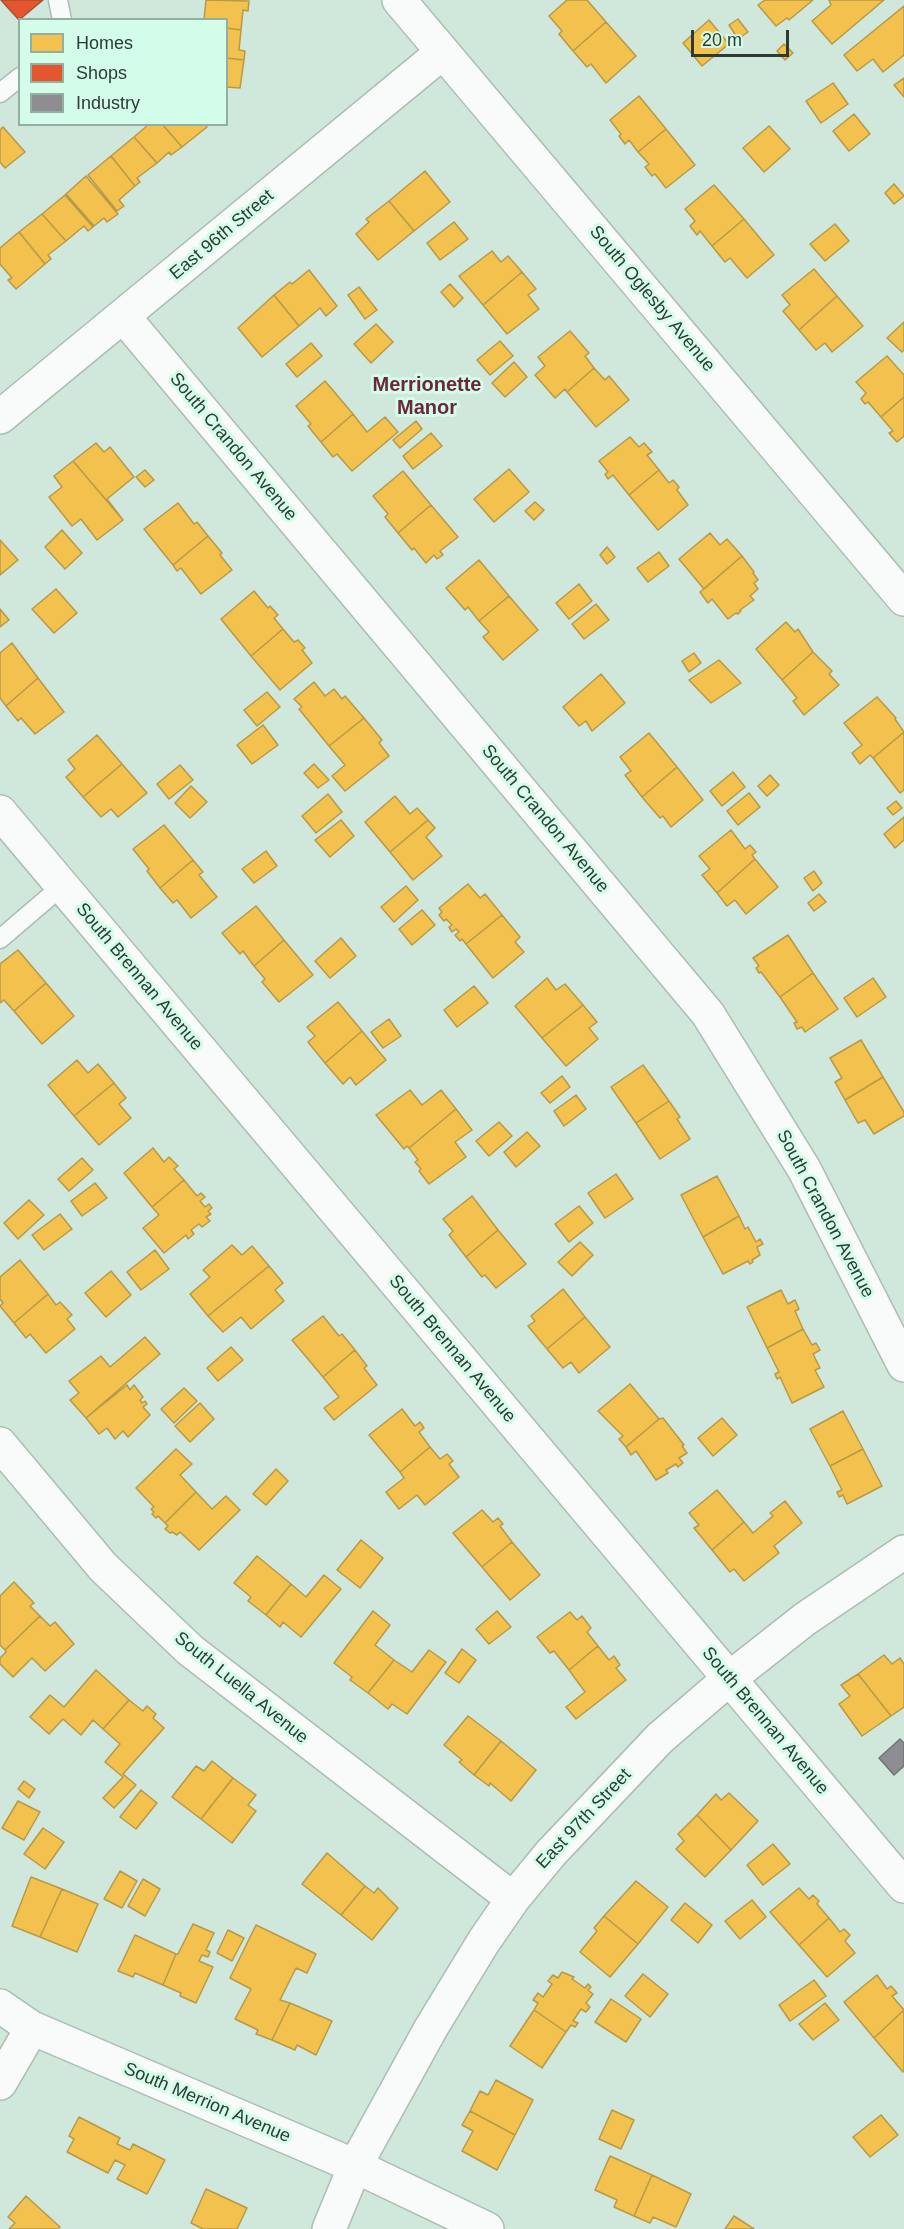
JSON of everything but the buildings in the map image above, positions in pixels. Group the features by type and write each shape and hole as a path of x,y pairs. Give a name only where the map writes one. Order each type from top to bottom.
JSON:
{"street":[{"name":"South Oglesby Avenue","path":"399,0 904,599"},
{"name":"East 96th Street","path":"0,417 443,52"},
{"name":"South Crandon Avenue","path":"123,316 708,1014 804,1169 904,1365"},
{"name":"South Brennan Avenue","path":"0,812 904,1886"},
{"name":"South Luella Avenue","path":"0,1444 103,1567 190,1650 513,1899"},
{"name":"East 97th Street","path":"355,2166 431,2028 484,1941 513,1899 551,1853 645,1754 730,1678 805,1619 904,1552"},
{"name":"South Merrion Avenue","path":"0,2006 32,2028 355,2166"},
{"path":"0,2083 32,2028"},
{"path":"329,2229 355,2166 487,2229"}],"lane":[{"path":"58,0 62,18"},
{"path":"0,93 18,79"},
{"path":"0,939 62,886"}],"district":[{"name":"Merrionette Manor","path":"427,396"}]}
